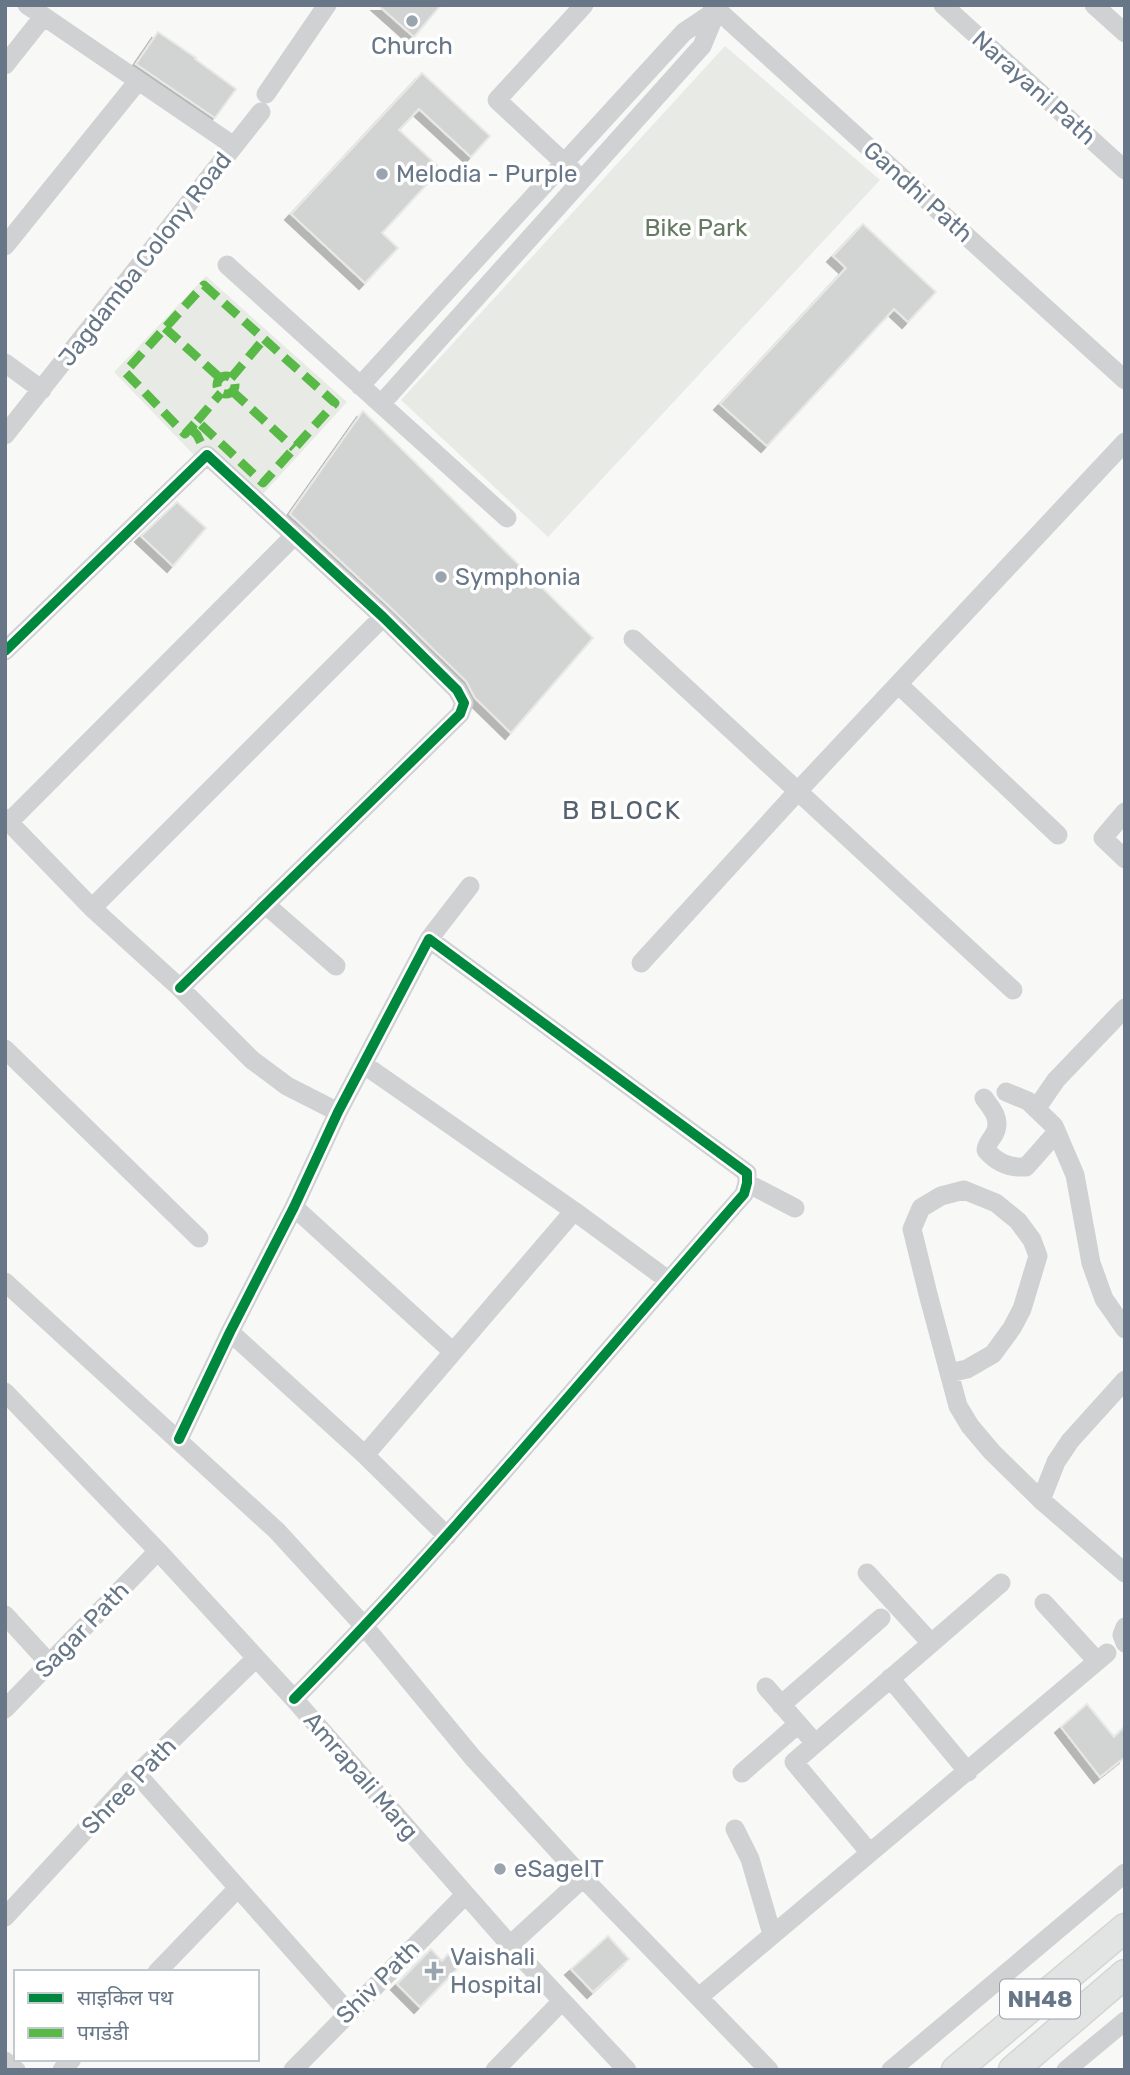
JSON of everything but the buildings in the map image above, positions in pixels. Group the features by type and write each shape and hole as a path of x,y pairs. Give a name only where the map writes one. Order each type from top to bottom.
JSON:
{"highway":[{"name":"NH48","path":"956,2070 1125,1928"},
{"name":"NH48","path":"1013,2070 1125,1974"}],"street":[{"name":"Jagdamba Colony Road","path":"5,435 234,146 27,5"},
{"path":"234,146 327,5"},
{"path":"582,180 496,100 584,5"},
{"name":"Narayani Path","path":"943,5 1125,170"},
{"path":"1094,5 1125,33"},
{"path":"360,386 684,32 717,7"},
{"path":"381,404 702,46 717,7"},
{"name":"Gandhi Path","path":"717,7 1125,380"},
{"path":"5,65 43,17"},
{"path":"5,246 138,81"},
{"path":"227,265 507,519"},
{"path":"5,363 42,390"},
{"path":"641,963 1125,442"},
{"path":"5,651 207,455 383,617 457,690 464,703 460,715 180,988"},
{"path":"295,535 7,820 92,908 180,988 252,1060 287,1086 338,1112"},
{"path":"92,908 383,617"},
{"path":"633,639 1013,990"},
{"path":"898,684 1058,835"},
{"path":"1125,812 1103,838 1125,859"},
{"path":"179,1439 363,1064 429,939 470,886"},
{"path":"265,904 336,966"},
{"path":"294,1699 365,1627 447,1536 744,1194 747,1183 747,1172 429,939"},
{"path":"1036,1109 1056,1080 1125,1008"},
{"path":"5,1049 199,1238"},
{"path":"363,1064 668,1280"},
{"path":"1006,1092 1028,1101 1054,1126 1075,1175 1091,1263 1104,1299 1125,1329"},
{"path":"984,1098 996,1115 996,1130 987,1143 986,1150 1011,1168 1026,1167 1056,1133"},
{"path":"747,1183 795,1208"},
{"path":"949,1373 967,1369 993,1354 1022,1310 1038,1256 1032,1240 1018,1221 996,1203 964,1190 941,1196 921,1208 912,1229 949,1373 958,1406 970,1426 992,1452 1041,1500 1125,1573"},
{"path":"294,1207 453,1352"},
{"path":"365,1455 574,1211"},
{"path":"5,1282 277,1531 365,1627 473,1758 583,1878 769,2070"},
{"path":"230,1332 365,1455 447,1536"},
{"path":"1041,1500 1056,1462 1070,1441 1125,1380"},
{"name":"Amrapali Marg","path":"5,1392 158,1551 294,1699 465,1895 627,2070"},
{"name":"Sagar Path","path":"5,1709 158,1551"},
{"path":"867,1573 931,1643"},
{"path":"870,1853 794,1762 1002,1583"},
{"path":"699,1997 1102,1657 1044,1602"},
{"path":"5,1615 49,1663"},
{"path":"781,1705 881,1618"},
{"path":"1125,1627 1122,1635 1125,1643"},
{"name":"Shree Path","path":"5,1917 137,1774 256,1658"},
{"path":"890,1678 968,1772"},
{"path":"766,1687 815,1743"},
{"path":"743,1773 798,1724"},
{"path":"137,1774 348,2012"},
{"path":"735,1829 750,1859 772,1934"},
{"path":"891,2070 1125,1873"},
{"path":"510,1945 583,1878"},
{"path":"159,1970 238,1888"},
{"name":"Shiv Path","path":"293,2070 465,1895"},
{"path":"495,2070 562,2001"},
{"path":"1066,2070 1125,2021"},
{"path":"5,2060 16,2070"}],"green space":[{"name":"Bike Park","path":"725,46 880,180 548,537 401,400"},
{"path":"206,276 347,402 263,494 194,455 114,372"}],"marked path":[{"path":"204,285 335,403 263,483 197,421 185,434 125,372 204,285"},
{"path":"165,328 220,378"},
{"path":"231,378 264,339"},
{"path":"226,376 232,379 235,385 232,391 226,394 220,391 217,385 220,379 226,376"},
{"path":"232,391 294,448"},
{"path":"197,421 221,393"},
{"path":"190,428 197,435 207,455"}],"cycle path":[{"path":"5,651 207,455 383,617 457,690 464,703 460,714 180,988"},
{"path":"179,1439 338,1112 429,939 747,1173 744,1194 467,1513 294,1699"}],"place":[{"name":"Church","path":"412,21"},
{"name":"Melodia - Purple","path":"382,174"},
{"name":"Symphonia","path":"441,577"},
{"name":"eSageIT","path":"500,1869"},
{"name":"Vaishali Hospital","path":"434,1971"}],"district":[{"name":"B BLOCK","path":"622,810"}]}
